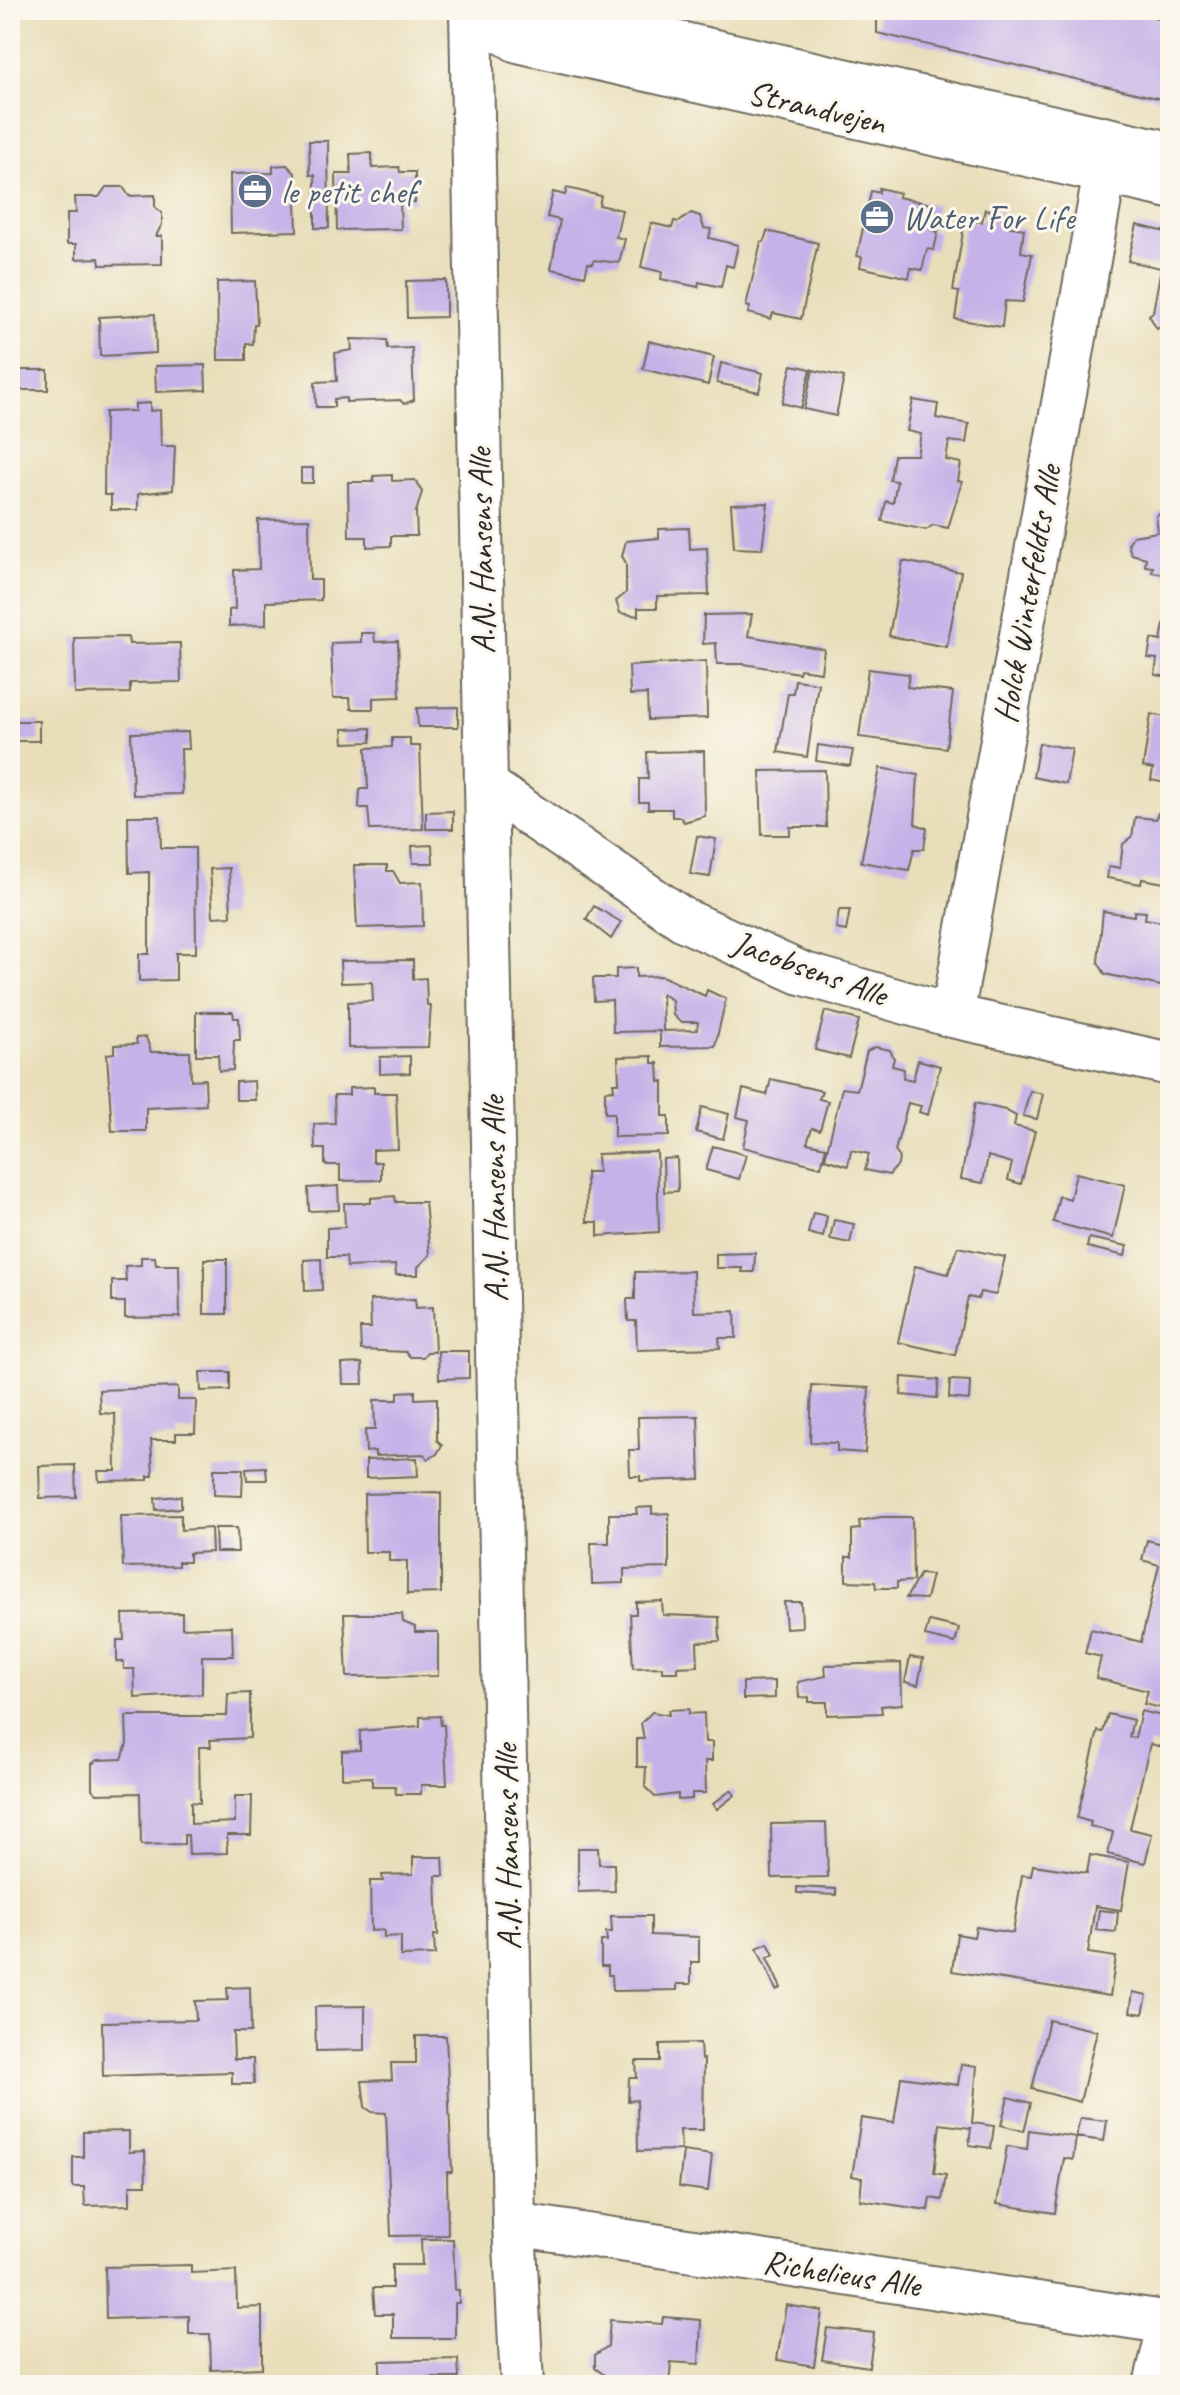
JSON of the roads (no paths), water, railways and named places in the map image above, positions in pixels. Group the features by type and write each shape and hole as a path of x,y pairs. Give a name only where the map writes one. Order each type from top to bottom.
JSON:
{"main road":[{"name":"Strandvejen","path":"527,10 1170,154"},
{"name":"Strandvejen","path":"476,11 518,40 1170,186"}],"street":[{"name":"A.N. Hansens Alle","path":"476,11 486,785 514,2224 522,2385"},
{"name":"Holck Winterfeldts Alle","path":"952,1016 1105,172"},
{"name":"Jacobsens Alle","path":"486,785 684,920 801,973 952,1016 1170,1064"},
{"name":"Richelieus Alle","path":"514,2224 1170,2323"},
{"path":"1155,2385 1170,2323"}],"place":[{"name":"le petit chef","path":"255,191"},
{"name":"Water For Life","path":"877,217"}]}
